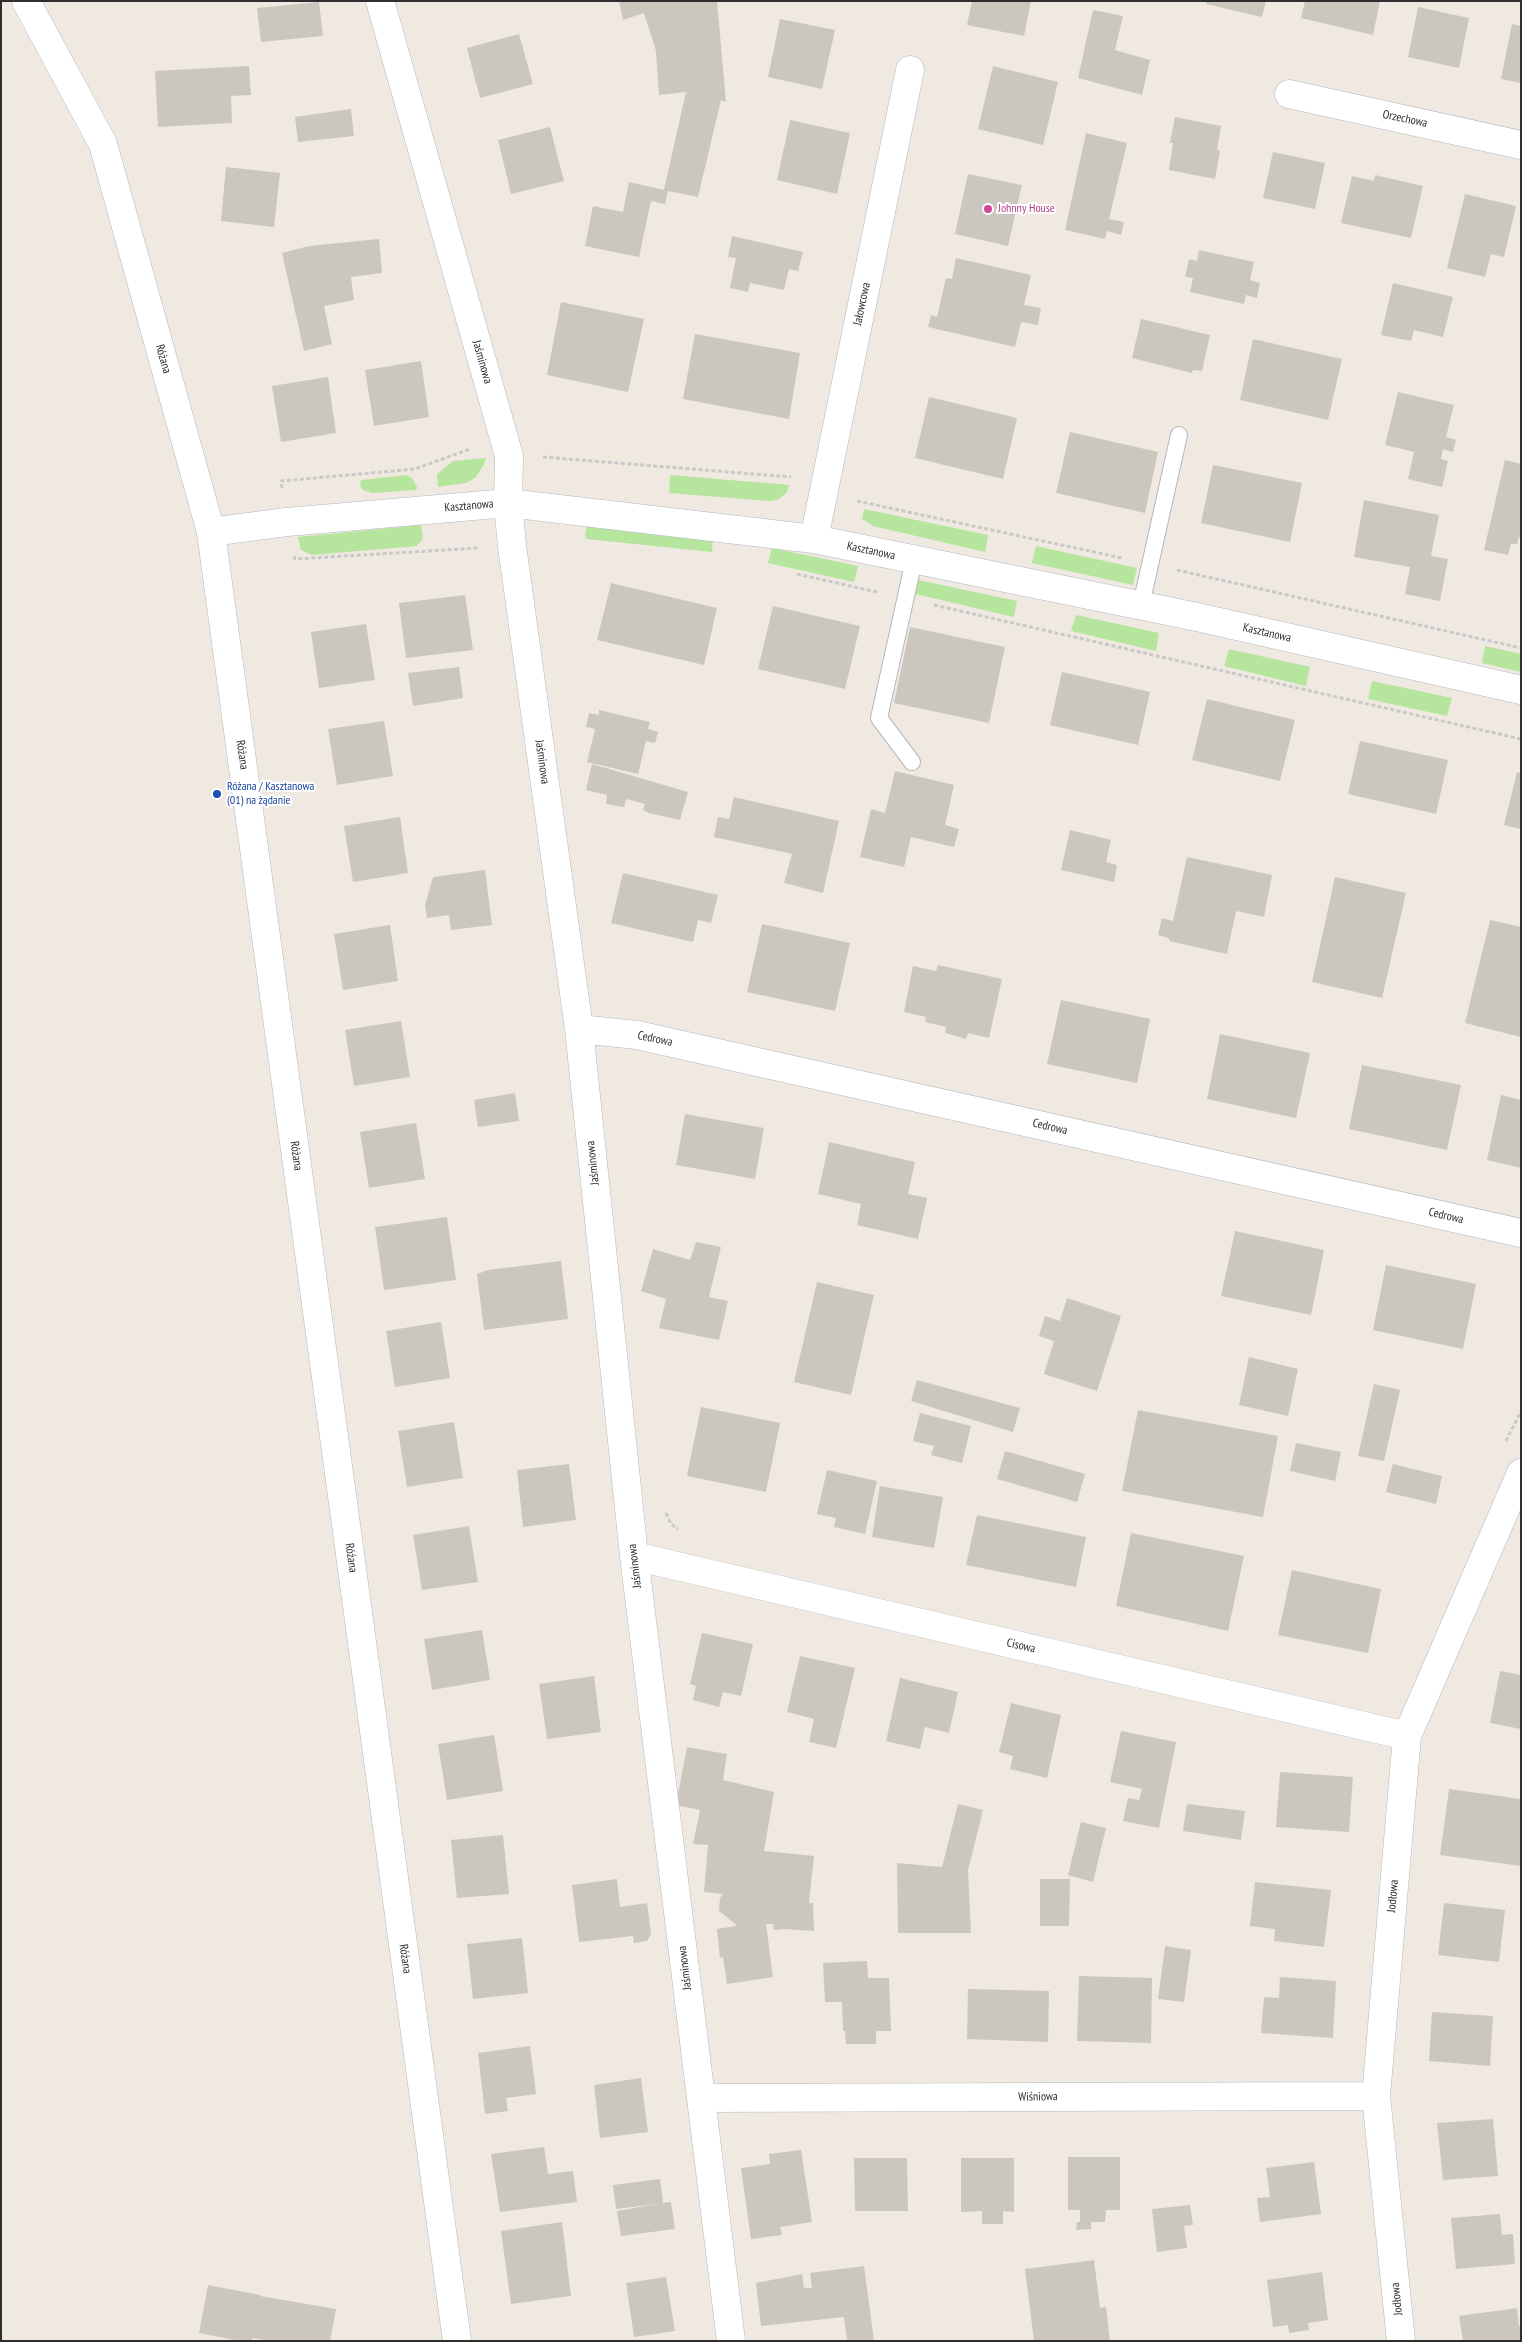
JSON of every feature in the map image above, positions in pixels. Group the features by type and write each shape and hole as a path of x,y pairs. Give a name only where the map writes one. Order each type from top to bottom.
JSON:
{"street":[{"name":"Różana","path":"26,1 103,144 211,532 457,2341"},
{"name":"Jaśminowa","path":"380,1 509,456 508,503 512,546 579,1028 634,1556 730,2341"},
{"name":"Jałowcowa","path":"814,539 910,70"},
{"name":"Orzechowa","path":"1289,94 1521,145"},
{"name":"Kasztanowa","path":"211,532 287,522 508,503 814,539 1141,606 1521,690"},
{"name":"Cedrowa","path":"579,1028 637,1035 1521,1233"},
{"name":"Jodłowa","path":"1402,2341 1376,2096 1408,1736 1521,1473"},
{"name":"Cisowa","path":"634,1556 1408,1736"},
{"name":"Wiśniowa","path":"701,2098 1376,2096"}],"lane":[{"path":"1141,606 1179,435"},
{"path":"912,762 879,718 904,598 914,560"}],"path":[{"path":"790,573 1521,739"},
{"path":"1504,1445 1521,1411"},
{"path":"664,1508 671,1524 684,1534"}],"green space":[{"path":"486,458 476,477 466,483 438,487 437,474 453,461"},
{"path":"406,475 412,478 417,487 416,490 372,493 363,490 360,486 361,480"},
{"path":"670,475 789,485 787,492 779,499 769,501 669,493"},
{"path":"864,509 988,535 985,552 873,526 862,519"},
{"path":"421,525 423,539 417,546 312,555 301,550 298,537"},
{"path":"587,525 713,538 712,552 587,539 585,535"},
{"path":"1036,546 1137,568 1133,585 1032,563"},
{"path":"772,548 858,566 854,582 768,563"},
{"path":"918,580 1017,601 1014,617 915,594"},
{"path":"1076,615 1159,633 1156,651 1071,631"},
{"path":"1485,646 1521,654 1521,672 1482,663"},
{"path":"1229,649 1310,667 1306,686 1224,666"},
{"path":"1372,681 1452,698 1447,716 1368,699"}],"building":[{"path":"619,1 717,1 726,102 721,100 698,197 668,191 665,204 651,201 639,257 585,246 593,206 623,212 629,182 664,190 686,92 659,95 656,51 644,13 623,20"},
{"path":"972,1 1031,1 1024,36 967,25"},
{"path":"1207,1 1266,1 1262,17 1206,4"},
{"path":"1305,1 1380,1 1373,35 1301,18"},
{"path":"319,2 323,36 261,42 257,8"},
{"path":"1418,7 1469,18 1459,68 1408,57"},
{"path":"1093,10 1123,16 1115,50 1150,60 1142,95 1078,78"},
{"path":"780,19 835,30 822,89 768,77"},
{"path":"1512,24 1521,26 1521,83 1501,79"},
{"path":"519,34 533,84 480,98 467,48"},
{"path":"249,66 251,95 231,96 232,123 158,127 155,71"},
{"path":"993,66 1058,82 1043,145 978,129"},
{"path":"351,109 354,136 298,142 295,117"},
{"path":"1175,117 1221,126 1217,150 1220,151 1215,179 1169,170 1173,143 1170,143"},
{"path":"790,120 850,133 837,194 777,180"},
{"path":"550,127 564,181 511,194 498,140"},
{"path":"1086,133 1127,143 1109,219 1124,222 1121,235 1107,231 1105,239 1065,230"},
{"path":"1273,152 1325,163 1315,209 1263,198"},
{"path":"226,167 280,173 274,227 221,221"},
{"name":"Johnny House","path":"968,174 1022,185 1008,246 955,234"},
{"path":"1375,175 1423,186 1411,238 1341,223 1352,176 1374,181"},
{"path":"1465,194 1516,206 1504,257 1491,254 1485,277 1447,268"},
{"path":"732,236 803,252 798,271 789,269 784,290 750,283 748,292 730,288 736,258 728,257"},
{"path":"379,239 382,273 351,277 354,300 324,306 332,344 304,351 282,253 309,246"},
{"path":"1199,250 1254,262 1250,280 1260,283 1257,298 1246,295 1244,304 1190,292 1193,278 1185,277 1189,259 1197,261"},
{"path":"956,258 1031,275 1024,305 1041,308 1038,325 1021,322 1015,347 928,327 931,315 937,317 946,278 952,279"},
{"path":"1393,283 1453,297 1443,337 1414,330 1411,341 1381,335"},
{"path":"561,302 644,319 628,392 547,375"},
{"path":"1141,319 1210,335 1202,371 1193,370 1192,373 1132,358"},
{"path":"695,334 800,353 789,419 683,399"},
{"path":"1253,339 1342,359 1328,420 1240,400"},
{"path":"421,361 429,417 374,426 365,370"},
{"path":"328,377 336,433 281,442 272,386"},
{"path":"1398,392 1454,405 1446,437 1456,440 1453,452 1443,449 1441,459 1448,461 1442,487 1408,479 1414,452 1385,445"},
{"path":"929,397 1017,418 1003,479 915,458"},
{"path":"1070,432 1158,452 1145,513 1056,493"},
{"path":"1505,460 1521,464 1521,538 1519,537 1517,544 1511,544 1508,555 1484,550"},
{"path":"1213,465 1302,483 1290,542 1201,523"},
{"path":"1364,500 1439,515 1431,556 1448,559 1440,601 1405,594 1410,567 1354,557"},
{"path":"611,583 717,608 704,665 597,640"},
{"path":"465,595 473,650 406,658 399,603"},
{"path":"773,606 860,626 845,689 758,669"},
{"path":"366,624 375,680 319,688 311,632"},
{"path":"910,627 1005,647 989,723 894,703"},
{"path":"459,667 463,698 413,706 408,673"},
{"path":"1062,672 1150,692 1138,745 1050,725"},
{"path":"1207,699 1295,720 1280,781 1192,760"},
{"path":"599,710 650,722 648,729 658,732 655,743 646,741 638,774 587,762 595,729 586,727 589,713 599,715"},
{"path":"384,721 393,776 337,785 328,729"},
{"path":"1360,741 1448,760 1436,814 1348,794"},
{"path":"592,764 688,792 680,820 649,813 643,810 645,804 626,799 624,807 606,804 607,795 586,790"},
{"path":"895,771 954,785 945,825 959,829 954,847 911,837 904,867 860,857 871,809 885,813"},
{"path":"1517,772 1521,773 1521,829 1504,825"},
{"path":"734,797 839,821 823,893 784,883 792,854 714,837 718,817 729,819"},
{"path":"400,817 408,873 353,882 344,826"},
{"path":"1070,830 1111,840 1106,862 1117,865 1114,882 1061,870"},
{"path":"1187,857 1272,875 1264,917 1236,911 1227,954 1169,941 1169,938 1158,935 1162,918 1173,921"},
{"path":"485,870 492,925 451,930 449,915 427,918 425,905 433,877"},
{"path":"623,873 718,895 711,923 698,920 693,942 611,923"},
{"path":"1335,877 1406,893 1382,998 1312,982"},
{"path":"1490,920 1521,927 1521,1037 1465,1023"},
{"path":"762,924 850,943 835,1011 747,992"},
{"path":"390,925 398,981 343,990 334,934"},
{"path":"938,965 1002,979 989,1038 968,1033 966,1039 945,1033 946,1027 925,1022 926,1017 904,1012 913,966 936,971"},
{"path":"1061,1000 1150,1019 1137,1083 1047,1064"},
{"path":"401,1021 410,1077 354,1086 345,1030"},
{"path":"1220,1034 1310,1053 1296,1118 1207,1099"},
{"path":"1362,1065 1461,1085 1447,1150 1349,1129"},
{"path":"515,1093 519,1121 478,1127 474,1100"},
{"path":"1501,1095 1521,1100 1521,1168 1487,1160"},
{"path":"685,1114 764,1128 755,1179 676,1165"},
{"path":"416,1123 425,1179 369,1188 360,1132"},
{"path":"829,1142 915,1162 908,1194 927,1198 918,1239 857,1225 861,1204 818,1194"},
{"path":"447,1217 456,1280 384,1290 375,1227"},
{"path":"1235,1231 1324,1250 1311,1315 1221,1296"},
{"path":"696,1242 721,1247 709,1297 728,1301 719,1340 659,1328 666,1299 641,1291 653,1249 690,1260"},
{"path":"561,1261 568,1319 484,1330 477,1274 488,1270"},
{"path":"1386,1265 1476,1284 1463,1349 1373,1330"},
{"path":"817,1282 874,1295 851,1395 794,1382"},
{"path":"1067,1298 1121,1316 1097,1391 1044,1374 1054,1341 1039,1336 1045,1316 1060,1321"},
{"path":"441,1322 450,1378 395,1387 386,1331"},
{"path":"1249,1357 1298,1369 1288,1416 1239,1405"},
{"path":"917,1380 1020,1408 1013,1432 911,1401"},
{"path":"1374,1384 1400,1390 1384,1461 1358,1456"},
{"path":"701,1407 780,1423 766,1492 687,1476"},
{"path":"1138,1410 1278,1436 1263,1517 1122,1491"},
{"path":"920,1413 971,1426 962,1463 931,1455 934,1446 913,1441"},
{"path":"454,1422 463,1478 407,1487 398,1431"},
{"path":"1296,1443 1341,1452 1335,1481 1290,1471"},
{"path":"1005,1451 1085,1474 1077,1502 997,1479"},
{"path":"569,1464 576,1520 523,1527 517,1470"},
{"path":"1393,1464 1442,1476 1436,1504 1386,1492"},
{"path":"827,1470 877,1481 865,1534 834,1527 836,1518 817,1514"},
{"path":"880,1486 943,1497 934,1548 872,1537"},
{"path":"977,1515 1086,1537 1076,1587 966,1565"},
{"path":"469,1526 478,1582 422,1590 413,1535"},
{"path":"1131,1533 1244,1556 1228,1631 1116,1606"},
{"path":"1292,1570 1381,1589 1368,1653 1278,1635"},
{"path":"482,1630 490,1680 432,1690 424,1639"},
{"path":"702,1633 753,1644 741,1696 723,1692 719,1707 693,1700 696,1686 690,1684"},
{"path":"800,1656 855,1668 836,1748 809,1742 814,1719 787,1712"},
{"path":"1500,1671 1521,1675 1521,1729 1490,1723"},
{"path":"594,1676 601,1732 547,1739 539,1684"},
{"path":"900,1678 958,1692 949,1733 925,1727 920,1749 886,1741"},
{"path":"1011,1703 1061,1715 1047,1778 1010,1769 1013,1756 999,1752"},
{"path":"1121,1731 1176,1742 1159,1828 1123,1821 1128,1798 1139,1800 1142,1789 1110,1782"},
{"path":"494,1735 503,1791 447,1800 438,1744"},
{"path":"687,1747 727,1754 723,1780 774,1792 764,1851 814,1856 809,1903 813,1903 814,1931 774,1930 773,1924 766,1924 773,1977 727,1984 723,1957 720,1958 717,1929 736,1926 719,1911 720,1898 723,1894 704,1892 708,1845 693,1844 700,1810 676,1805"},
{"path":"1280,1772 1353,1777 1349,1832 1276,1827"},
{"path":"1449,1789 1521,1799 1521,1866 1440,1855"},
{"path":"958,1804 983,1810 968,1870 971,1933 898,1933 897,1863 942,1867"},
{"path":"1187,1804 1245,1811 1241,1840 1183,1831"},
{"path":"1081,1822 1106,1828 1093,1882 1068,1875"},
{"path":"503,1835 509,1894 457,1898 451,1840"},
{"path":"617,1879 620,1907 647,1903 651,1934 647,1941 634,1943 633,1936 579,1942 572,1885"},
{"path":"1040,1879 1070,1879 1069,1926 1040,1926"},
{"path":"1255,1882 1331,1890 1324,1947 1274,1941 1275,1929 1250,1926"},
{"path":"1444,1903 1505,1910 1499,1962 1438,1955"},
{"path":"522,1938 528,1993 473,1999 467,1944"},
{"path":"1165,1946 1191,1950 1184,2002 1158,1999"},
{"path":"867,1961 868,1978 889,1978 891,2031 876,2031 876,2044 846,2044 845,2031 843,2031 842,2002 825,2002 823,1963"},
{"path":"1079,1976 1152,1978 1151,2043 1077,2041"},
{"path":"1280,1977 1336,1981 1333,2038 1261,2033 1264,1997 1279,1998"},
{"path":"968,1989 1049,1991 1048,2042 967,2039"},
{"path":"1432,2012 1493,2016 1490,2066 1429,2061"},
{"path":"530,2046 536,2094 506,2098 508,2111 485,2114 478,2053"},
{"path":"641,2078 648,2132 600,2138 594,2085"},
{"path":"1493,2119 1498,2176 1443,2180 1437,2123"},
{"path":"544,2147 548,2174 573,2171 577,2202 500,2212 491,2154"},
{"path":"801,2150 812,2222 780,2227 782,2235 751,2239 741,2168 770,2164 769,2154"},
{"path":"1068,2157 1120,2157 1120,2210 1106,2210 1105,2222 1091,2222 1091,2229 1076,2230 1077,2222 1080,2222 1080,2210 1068,2210"},
{"path":"854,2158 907,2158 908,2211 855,2211"},
{"path":"961,2158 1014,2158 1014,2212 1003,2211 1003,2224 982,2224 982,2211 961,2212"},
{"path":"1314,2162 1321,2214 1260,2222 1257,2198 1270,2197 1266,2168"},
{"path":"660,2179 663,2203 671,2202 675,2229 621,2236 617,2211 657,2204 616,2209 613,2185"},
{"path":"1190,2205 1193,2225 1184,2226 1187,2248 1157,2252 1152,2209"},
{"path":"1500,2214 1502,2235 1513,2234 1515,2264 1456,2269 1451,2218"},
{"path":"562,2222 571,2296 511,2304 501,2231"},
{"path":"1094,2260 1100,2308 1106,2307 1110,2341 1034,2341 1025,2269"},
{"path":"864,2266 874,2341 847,2341 844,2317 761,2326 756,2283 802,2274 804,2288 812,2288 810,2273"},
{"path":"1322,2272 1328,2320 1308,2323 1309,2330 1289,2333 1288,2325 1273,2327 1267,2280"},
{"path":"666,2277 675,2331 634,2337 626,2283"},
{"path":"208,2285 336,2309 330,2341 269,2341 252,2338 252,2341 240,2341 199,2333"},
{"path":"1517,2308 1519,2326 1521,2326 1521,2341 1463,2341 1459,2316"}],"place":[{"name":"Johnny House","path":"988,209"},
{"name":"Różana / Kasztanowa (01) na żądanie","path":"217,794"}]}
